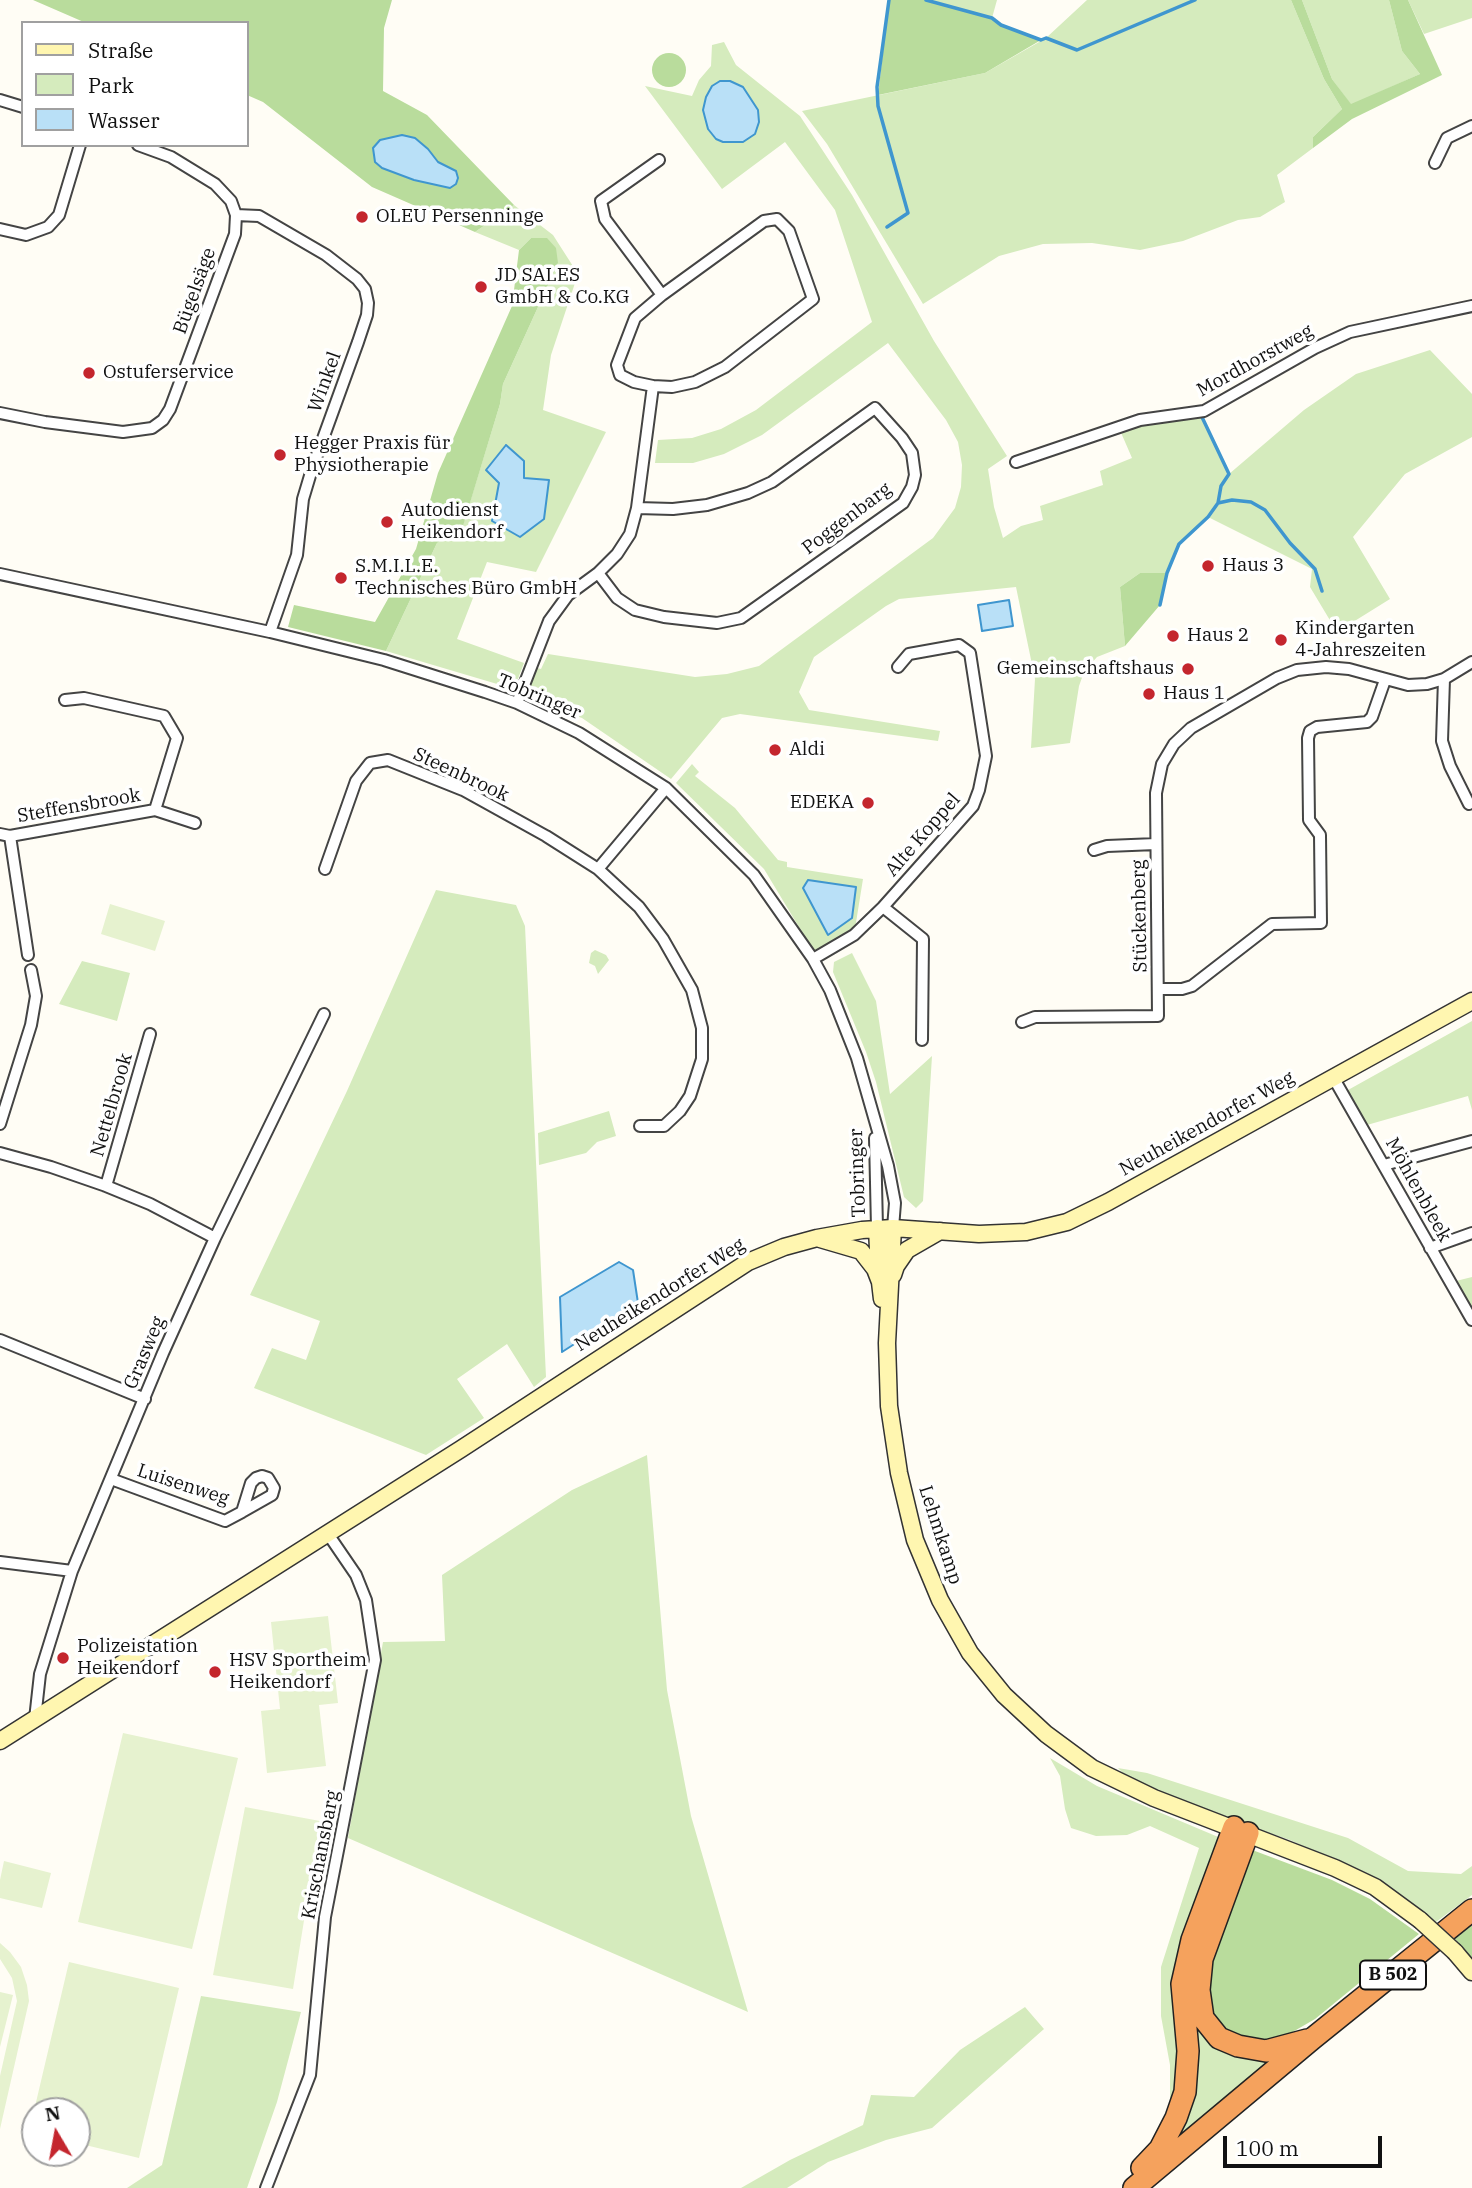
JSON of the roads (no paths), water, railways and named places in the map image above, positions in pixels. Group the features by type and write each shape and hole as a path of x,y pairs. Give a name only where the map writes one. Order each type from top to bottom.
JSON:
{"highway":[{"path":"1241,1830 1202,1959 1199,1990 1203,2018 1219,2038 1266,2051 1312,2039"},
{"path":"1124,2188 1160,2149 1176,2118 1185,2092 1188,2051 1182,1984 1192,1940 1241,1830"},
{"name":"B 502","path":"1134,2188 1472,1910"}],"street":[{"path":"0,100 21,106"},
{"path":"1435,163 1447,138 1472,126"},
{"path":"0,229 26,235 48,227 59,215 79,147"},
{"path":"144,147 171,157 215,184 231,201 236,215"},
{"path":"659,160 601,201 606,219 662,295"},
{"name":"Bügelsäge","path":"0,413 123,432 152,428 163,420 170,409 234,234 236,215"},
{"name":"Winkel","path":"236,215 258,216 326,255 357,279 365,289 368,303 361,332 303,499 295,563 270,632"},
{"path":"777,219 789,231 813,299 725,367 695,382 672,387 653,386 634,382 620,375 617,365 635,318 662,295 764,221 777,219"},
{"name":"Mordhorstweg","path":"1016,462 1140,420 1204,411 1315,348 1350,332 1472,306"},
{"path":"517,703 549,621 568,595 598,573 617,554 630,534 637,508 653,386"},
{"name":"Poggenbarg","path":"598,573 617,598 635,610 664,617 717,623 741,618 903,503 915,475 912,453 875,408 772,482 748,493 707,505 673,509 637,508"},
{"name":"Tobringer","path":"0,574 270,632 384,660 517,703 579,733 666,788 754,875 813,959 847,1029 888,1166 895,1203 885,1228"},
{"name":"Alte Koppel","path":"813,959 854,935 883,907 973,806 979,790 986,756 970,653 960,645 909,654 898,667"},
{"name":"Stückenberg","path":"1022,1021 1034,1017 1158,1016 1156,793 1158,776 1169,751 1191,728 1277,678 1297,670 1326,667 1349,669 1408,685 1427,684 1444,679 1472,662"},
{"path":"1444,679 1443,741 1450,766 1469,804"},
{"name":"Stückenberg","path":"1158,989 1192,986 1272,924 1321,923 1320,835 1309,820 1308,738 1310,731 1317,727 1367,722 1372,717 1385,680"},
{"name":"Steffensbrook","path":"65,700 84,698 164,716 177,738 155,810"},
{"name":"Steenbrook","path":"325,869 356,781 370,763 388,760 463,790 546,836 598,869 639,907 663,939 692,990 702,1028 702,1059 690,1096 680,1111 664,1126 640,1126"},
{"path":"598,869 666,788"},
{"name":"Steffensbrook","path":"28,955 5,835 155,810 195,823"},
{"name":"Stückenberg","path":"1094,850 1107,846 1156,844"},
{"path":"883,907 923,939 922,1040"},
{"path":"0,1124 31,1026 36,996 31,970"},
{"name":"Neuheikendorfer Weg","path":"0,1741 328,1534 748,1262 784,1247 817,1238 885,1228 979,1234 1026,1232 1067,1222 1119,1196 1472,1000"},
{"name":"Grasweg","path":"35,1718 40,1674 72,1571 215,1238 324,1014"},
{"name":"Nettelbrook","path":"106,1186 150,1034"},
{"name":"Möhlenbleek","path":"1333,1077 1472,1320"},
{"name":"Tobringer","path":"874,1118 877,1173 885,1228"},
{"path":"1384,1165 1472,1141"},
{"path":"0,1153 51,1167 150,1203 215,1238"},
{"path":"885,1228 885,1286"},
{"path":"885,1286 903,1255 918,1242 940,1231"},
{"path":"1430,1248 1472,1233"},
{"path":"817,1238 861,1251 871,1261 885,1286"},
{"name":"Lehmkamp","path":"885,1286 893,1438 915,1540 940,1600 970,1653 1004,1695 1038,1727 1092,1768 1154,1798 1241,1830 1375,1887 1420,1920 1455,1952 1472,1972"},
{"path":"0,1340 145,1399"},
{"name":"Luisenweg","path":"111,1479 225,1521 242,1512"},
{"name":"Krischansbarg","path":"266,2188 310,2075 325,1917 375,1660 366,1600 356,1575 328,1534"},
{"path":"0,1562 72,1571"}],"water":[{"path":"720,81 730,81 743,87 758,110 759,122 755,134 743,142 723,142 716,139 708,129 703,110 706,97 712,86"},
{"path":"402,135 415,138 438,162 456,171 456,184 450,188 414,180 382,168 375,162 373,148 380,140"},
{"path":"506,445 524,461 524,478 549,480 544,519 520,537 492,521 499,483 486,470"},
{"path":"1009,600 1013,626 982,631 978,605"},
{"path":"808,880 856,887 852,918 828,935 803,888"},
{"path":"619,1262 633,1270 638,1303 562,1352 560,1297"}],"waterway":[{"path":"887,227 908,213 878,106 877,87 889,0"},
{"path":"926,0 992,18 1001,25 1077,50 1195,0"},
{"path":"1160,605 1167,573 1179,544 1208,517 1218,503 1221,486 1229,474 1201,415"},
{"path":"1218,503 1232,500 1251,502 1265,510 1290,543 1315,569 1322,591"}],"place":[{"name":"OLEU Persenninge","path":"362,217"},
{"name":"JD SALES GmbH & Co.KG","path":"481,287"},
{"name":"Ostuferservice","path":"89,373"},
{"name":"Hegger Praxis für Physiotherapie","path":"280,455"},
{"name":"Autodienst Heikendorf","path":"387,522"},
{"name":"Haus 3","path":"1208,566"},
{"name":"S.M.I.L.E. Technisches Büro GmbH","path":"341,578"},
{"name":"Haus 2","path":"1173,636"},
{"name":"Kindergarten 4-Jahreszeiten","path":"1281,640"},
{"name":"Gemeinschaftshaus","path":"1188,669"},
{"name":"Haus 1","path":"1149,694"},
{"name":"Aldi","path":"775,750"},
{"name":"EDEKA","path":"868,803"},
{"name":"Polizeistation Heikendorf","path":"63,1658"},
{"name":"HSV Sportheim Heikendorf","path":"215,1672"}]}
